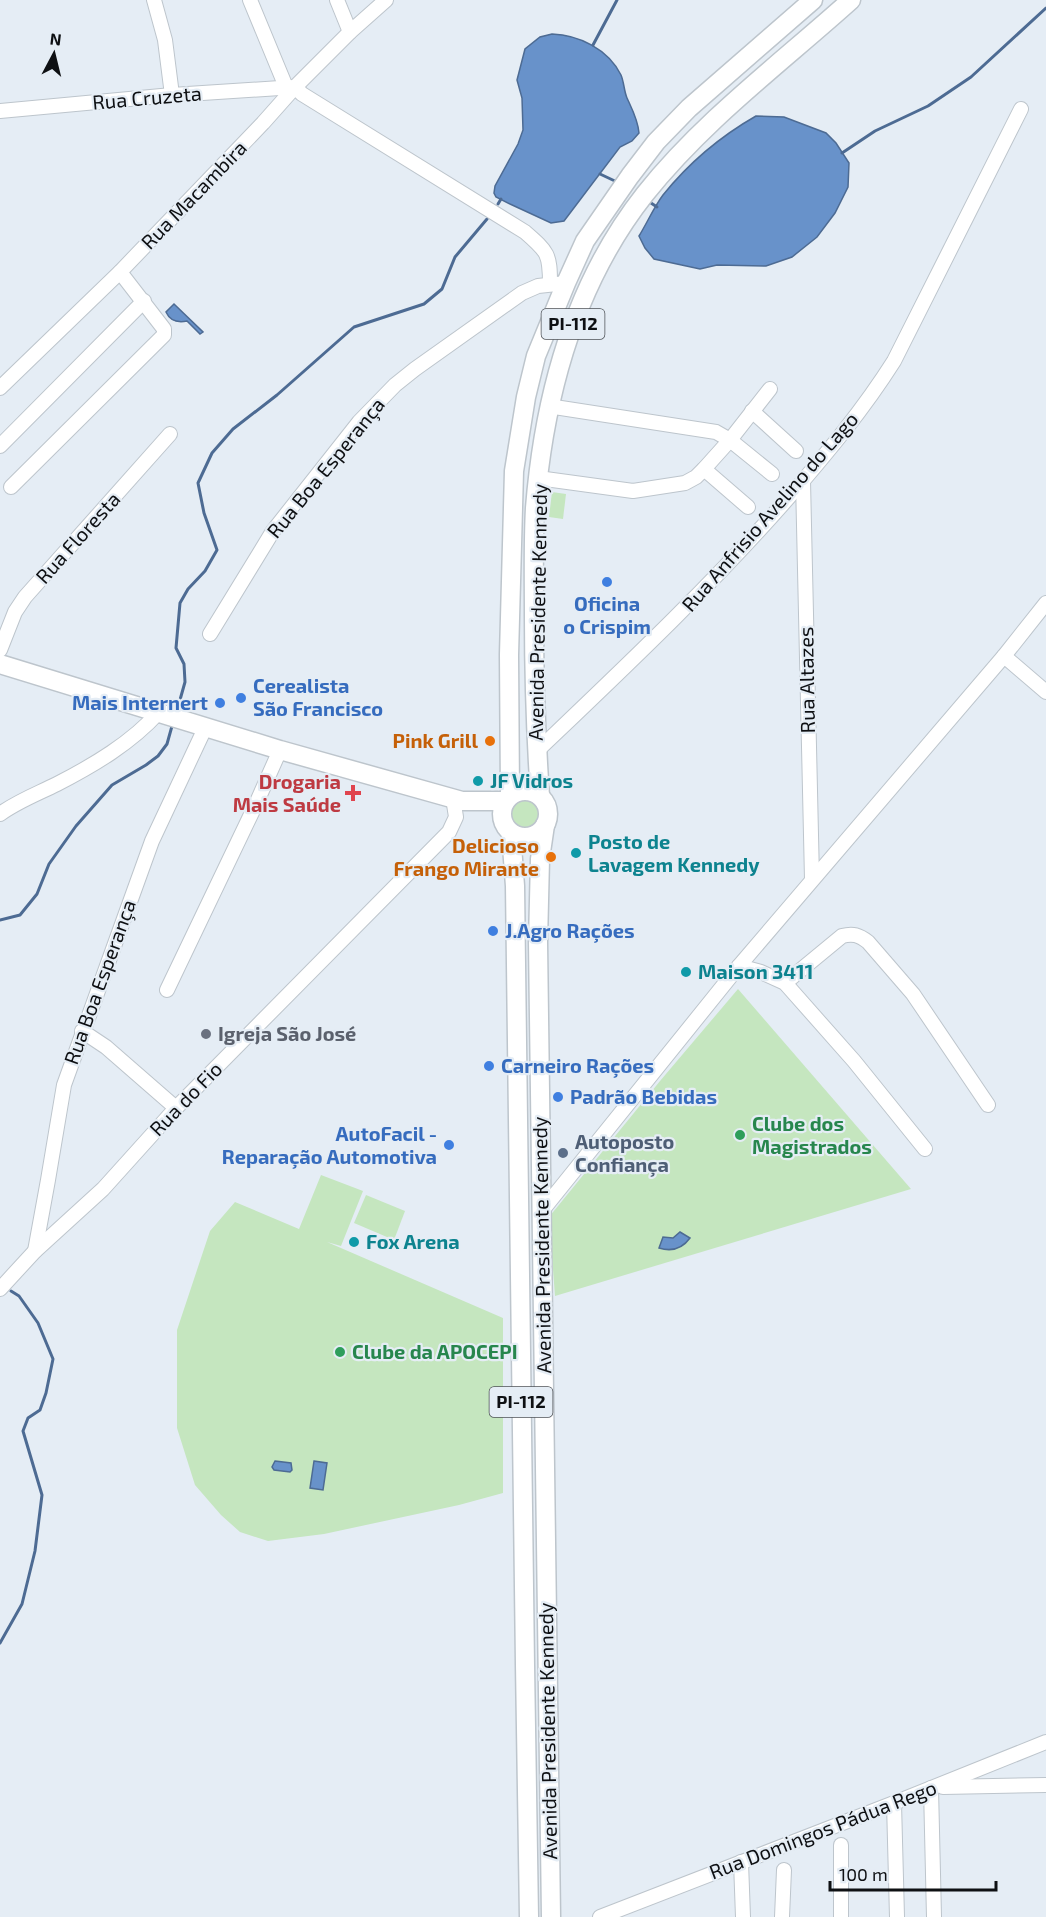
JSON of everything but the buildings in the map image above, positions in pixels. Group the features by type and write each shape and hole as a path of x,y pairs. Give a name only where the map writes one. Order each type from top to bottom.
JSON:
{"main road":[{"name":"Avenida Presidente Kennedy","path":"530,1917 515,886 509,830 501,814 508,798 514,463 525,397 558,283 585,241 656,142 689,108 813,0"},
{"name":"Avenida Presidente Kennedy","path":"551,1917 539,887 540,859 548,810 546,802 540,796 536,752 534,577 535,510 548,406 563,353 591,283 624,224 645,194 712,122 843,3"},
{"path":"0,664 280,750 458,800 522,837 528,837 540,831 545,825"},
{"path":"458,800 508,798 517,792 526,790 540,796"},
{"path":"518,1142 541,1142"},
{"path":"526,1760 538,1756 549,1758"}],"street":[{"path":"154,0 165,40 172,95"},
{"path":"250,0 290,87 525,232 542,246 549,256 558,283"},
{"path":"337,0 350,32"},
{"name":"Rua Macambira","path":"0,388 120,272 262,123 290,87 386,0"},
{"name":"Rua Cruzeta","path":"0,111 290,87"},
{"name":"Rua Anfrisio Avelino do Lago","path":"536,752 682,612 761,529 845,431 894,361 1021,109"},
{"path":"11,487 163,338 164,329 120,272"},
{"name":"Rua Boa Esperança","path":"210,634 273,531 359,422 380,399 415,369 522,293 538,286 558,283"},
{"path":"0,446 144,301"},
{"path":"538,478 633,491 685,483 704,469 770,389"},
{"path":"548,406 709,430 730,440 772,474"},
{"path":"752,411 796,451"},
{"name":"Rua Floresta","path":"0,650 15,612 25,597 170,434"},
{"path":"704,469 748,507"},
{"name":"Rua Altazes","path":"802,481 812,879"},
{"path":"541,1212 739,966 1004,657 1046,603"},
{"path":"1004,657 1046,692"},
{"path":"0,814 122,746 159,712"},
{"name":"Rua Boa Esperança","path":"34,1251 61,1096 82,1031 152,841 206,726"},
{"path":"167,990 280,750"},
{"name":"Rua do Fio","path":"0,1289 34,1251 103,1189 176,1108 449,832 456,817 458,800"},
{"path":"785,983 842,936 854,934 860,936 868,942 913,994 988,1105"},
{"path":"739,966 785,983 854,1061 925,1149"},
{"path":"82,1031 106,1047 176,1108"},
{"name":"Rua Domingos Pádua Rego","path":"600,1917 1046,1742"},
{"path":"1002,1760 1008,1786"},
{"path":"934,1917 933,1788 1046,1785"},
{"path":"894,1803 897,1917"},
{"path":"841,1845 841,1917"},
{"path":"741,1862 743,1917"},
{"path":"782,1917 784,1870"}],"green space":[{"path":"552,492 566,494 563,519 549,517"},
{"path":"525,797 537,802 542,814 537,826 525,831 513,826 508,814 513,802"},
{"name":"Clube dos Magistrados","path":"738,989 911,1189 555,1296 549,1217"},
{"name":"Clube da APOCEPI","path":"321,1175 363,1191 341,1246 327,1242 503,1318 503,1493 459,1505 324,1534 268,1541 240,1532 221,1515 195,1485 177,1428 177,1330 210,1231 235,1202 299,1229"},
{"path":"366,1195 405,1211 394,1240 354,1223"}],"water":[{"path":"552,34 572,37 592,45 609,58 621,75 639,133 632,141 620,147 564,221 551,223 496,197 494,193 495,186 523,130 522,98 517,80 525,49 540,37"},
{"path":"756,116 784,117 826,133 836,143 849,163 848,187 835,213 817,237 792,257 766,266 717,265 700,269 654,259 639,236 663,195 706,151 730,132"},
{"path":"174,304 203,332 200,334 187,321 172,319 166,312"},
{"path":"680,1232 690,1238 684,1245 668,1250 659,1248 663,1237 673,1238"},
{"path":"275,1461 291,1463 292,1470 290,1472 274,1470 272,1467"},
{"path":"314,1461 327,1463 323,1490 310,1488"}],"waterway":[{"path":"593,45 617,0"},
{"path":"842,153 875,131 928,106 971,77 1046,8"},
{"path":"600,174 617,182"},
{"path":"498,204 501,199"},
{"path":"648,201 657,207"},
{"path":"178,707 185,682 184,664 176,648 180,603 188,589 205,571 217,550 204,513 198,483 212,453 233,429 277,395 354,327 424,304 442,289 455,257 487,219"},
{"path":"0,920 20,915 37,894 49,864 76,826 112,785 158,756 167,744 172,726"},
{"path":"0,1643 22,1604 35,1551 42,1495 23,1431 28,1418 40,1410 53,1359 38,1323 19,1296 11,1291"}],"place":[{"name":"Oficina o Crispim","path":"607,582"},
{"name":"Cerealista São Francisco","path":"241,698"},
{"name":"Mais Internert","path":"220,703"},
{"name":"Pink Grill","path":"490,741"},
{"name":"JF Vidros","path":"478,781"},
{"name":"Drogaria Mais Saúde","path":"353,793"},
{"name":"Posto de Lavagem Kennedy","path":"576,853"},
{"name":"Delicioso Frango Mirante","path":"551,857"},
{"name":"J.Agro Rações","path":"493,931"},
{"name":"Maison 3411","path":"686,972"},
{"name":"Igreja São José","path":"206,1034"},
{"name":"Carneiro Rações","path":"489,1066"},
{"name":"Padrão Bebidas","path":"558,1097"},
{"name":"Clube dos Magistrados","path":"740,1135"},
{"name":"AutoFacil - Reparação Automotiva","path":"449,1145"},
{"name":"Autoposto Confiança","path":"563,1153"},
{"name":"Fox Arena","path":"354,1242"},
{"name":"Clube da APOCEPI","path":"340,1352"}]}
